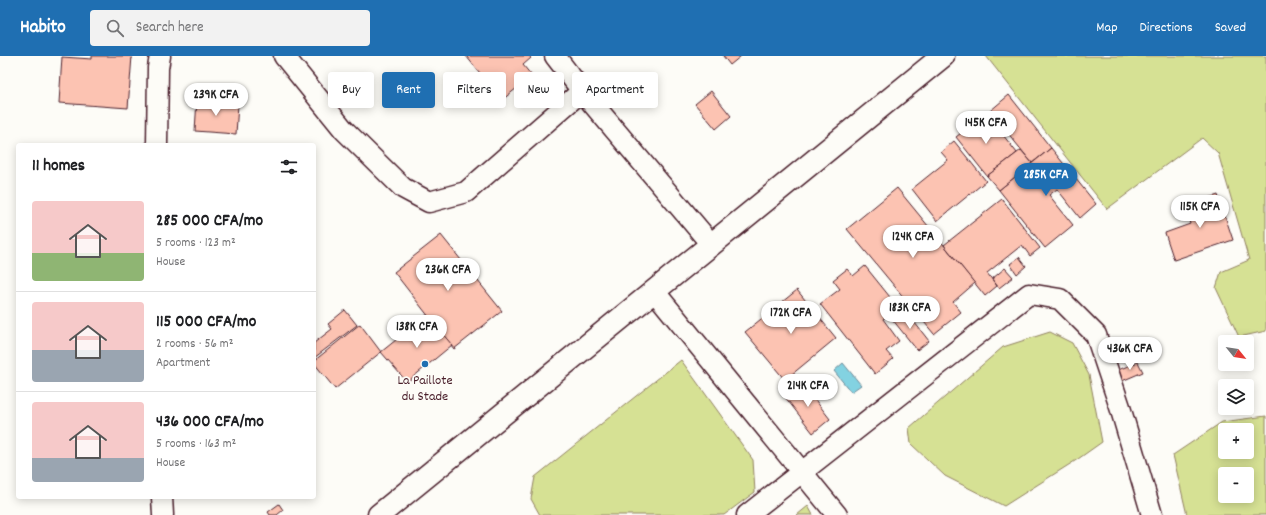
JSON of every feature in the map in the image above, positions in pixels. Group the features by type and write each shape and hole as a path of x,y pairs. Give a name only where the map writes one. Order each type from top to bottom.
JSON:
{"street":[{"path":"157,143 158,68 160,56"},
{"path":"284,56 344,130 403,188 430,202 466,192 572,100"},
{"path":"555,56 572,78"},
{"path":"379,515 943,56"},
{"path":"596,108 711,244"},
{"path":"654,291 801,473 837,515"},
{"path":"747,515 1029,294 1060,299 1096,335 1120,407 1152,515"},
{"path":"162,499 163,515"}],"green space":[{"path":"986,56 1266,56 1266,331 1248,335 1238,335 1216,288 1221,272 1249,260 1218,153 1202,138 1107,209"},
{"path":"1050,332 1072,343 1089,375 1102,442 1004,506 945,476 911,444 909,428 1003,347"},
{"path":"681,360 753,460 755,492 724,515 540,515 531,499 535,477"},
{"path":"1266,416 1266,515 1187,515 1173,455 1218,425 1218,459 1254,459 1254,423 1221,423"},
{"path":"808,506 813,515 797,515"}],"water":[{"path":"843,363 861,385 851,392 834,371"}],"building":[{"path":"92,56 132,56 128,108 59,103 62,57 92,59"},
{"path":"466,56 529,56 531,58 523,65 529,72 514,72 514,90 506,97 506,72 479,72"},
{"path":"723,56 741,56 730,65"},
{"path":"711,91 731,116 716,129 695,104"},
{"path":"1009,95 1051,148 1032,163 990,111"},
{"path":"197,100 238,104 236,134 195,131"},
{"path":"986,113 1017,153 987,176 956,137"},
{"path":"954,141 986,181 937,221 912,189 948,160 941,152"},
{"path":"1051,148 1096,204 1080,218 1057,189 1049,195 1073,225 1045,248 999,190"},
{"path":"1021,150 1032,163 999,190 987,176"},
{"path":"897,188 975,283 953,302 961,312 934,334 847,229"},
{"path":"1218,195 1233,240 1174,260 1165,233 1190,224 1184,206"},
{"path":"1002,199 1040,248 1030,256 1022,245 987,273 997,286 985,296 944,245"},
{"path":"441,235 502,311 454,349 394,272"},
{"path":"1019,257 1026,266 1017,274 1010,264"},
{"path":"865,266 898,307 883,319 899,341 886,351 893,359 875,374 820,304 840,289 833,280 847,269 853,276"},
{"path":"1005,268 1013,277 999,288 992,279"},
{"path":"797,290 836,338 785,380 745,332"},
{"path":"904,309 929,341 917,350 892,319"},
{"path":"345,310 357,325 316,356 316,341 332,329 328,324"},
{"path":"427,315 452,345 407,382 381,352"},
{"path":"360,324 381,352 335,389 316,365 316,359"},
{"path":"1138,362 1143,372 1122,381 1118,370"},
{"path":"802,383 830,419 813,433 785,397"},
{"path":"279,504 283,510 277,515 270,515 268,512"}],"place":[{"name":"La Paillote du Stade","path":"425,364"}]}
